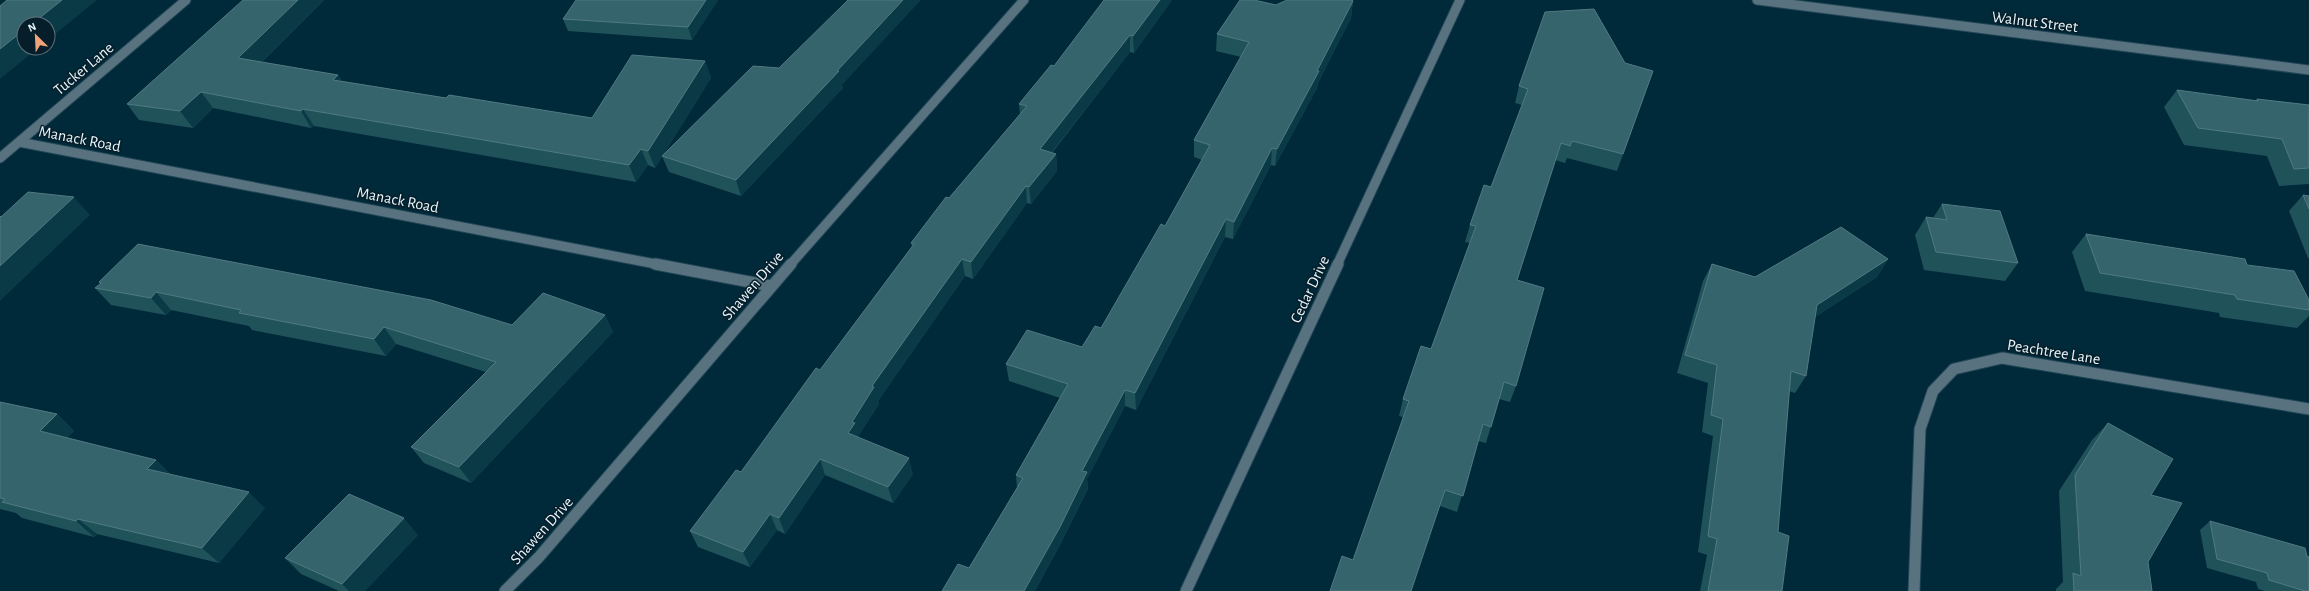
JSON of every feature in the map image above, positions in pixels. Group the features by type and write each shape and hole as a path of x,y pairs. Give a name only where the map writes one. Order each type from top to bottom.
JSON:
{"street":[{"name":"Tucker Lane","path":"0,158 186,0"},
{"name":"Shawen Drive","path":"505,591 539,557 771,286 1024,0"},
{"name":"Cedar Drive","path":"1186,591 1460,0"},
{"name":"Walnut Street","path":"1757,0 2309,70"},
{"name":"Manack Road","path":"19,142 771,286"},
{"name":"Peachtree Lane","path":"1914,591 1920,429 1933,391 1954,369 2002,358 2309,409"}],"building":[{"path":"7,0 62,0 42,16 16,16 16,36 0,49 0,6"},
{"path":"243,0 298,0 238,58 338,75 333,80 446,98 449,95 592,118 632,55 705,61 648,151 641,149 629,165 303,109 301,111 201,92 180,111 127,104"},
{"path":"576,0 706,0 688,27 563,19"},
{"path":"848,0 903,0 837,71 839,71 736,180 662,156 753,66 779,68"},
{"path":"1104,0 1160,0 1133,36 1130,35 1040,149 1056,154 1029,187 1026,186 971,262 962,259 872,386 874,387 852,422 855,423 848,433 909,458 888,487 820,459 779,518 770,514 743,552 690,531 736,470 741,472 816,368 820,370 914,244 911,243 946,197 949,198 1027,106 1019,104 1051,65 1054,66"},
{"path":"1240,0 1254,0 1276,5 1287,0 1353,1 1317,71 1319,71 1277,149 1272,148 1234,222 1226,219 1135,393 1125,390 1082,471 1087,472 1060,527 1024,591 942,591 958,564 969,568 1023,478 1016,475 1068,384 1006,364 1027,330 1082,347 1095,326 1101,328 1161,224 1165,226 1210,145 1194,140 1249,42 1217,34"},
{"path":"1594,9 1625,63 1653,71 1623,154 1572,141 1570,146 1561,143 1517,280 1544,288 1516,386 1504,382 1491,427 1483,424 1463,496 1445,490 1411,591 1330,591 1342,556 1353,560 1409,401 1403,399 1421,346 1431,349 1476,226 1470,225 1484,185 1491,187 1528,89 1519,86 1545,12"},
{"path":"2177,90 2258,101 2257,99 2309,105 2309,168 2294,169 2282,139 2198,128"},
{"path":"28,192 74,197 0,266 0,216 1,217"},
{"path":"2303,195 2309,196 2309,209"},
{"path":"1942,204 2000,211 2018,263 1936,252 1926,217 1947,220"},
{"path":"1841,227 1888,259 1817,305 1806,376 1791,371 1778,532 1789,536 1782,591 1708,591 1717,539 1708,536 1723,419 1711,415 1717,365 1685,355 1712,264 1755,277"},
{"path":"2086,234 2245,259 2247,265 2294,271 2309,300 2309,310 2237,299 2235,295 2100,273"},
{"path":"138,244 431,300 512,325 543,293 605,315 459,467 411,447 496,362 384,327 374,339 239,313 241,310 156,292 151,298 95,288 101,283 99,282"},
{"path":"0,402 57,414 40,431 156,460 147,469 249,492 202,548 78,519 76,521 2,502 5,499 0,498"},
{"path":"2108,423 2173,459 2151,495 2182,503 2148,562 2152,591 2074,591 2073,573 2081,576 2075,475"},
{"path":"349,494 404,518 342,584 285,558"},
{"path":"2210,521 2305,548 2307,556 2309,557 2309,591 2269,580 2267,573 2217,559"}]}
